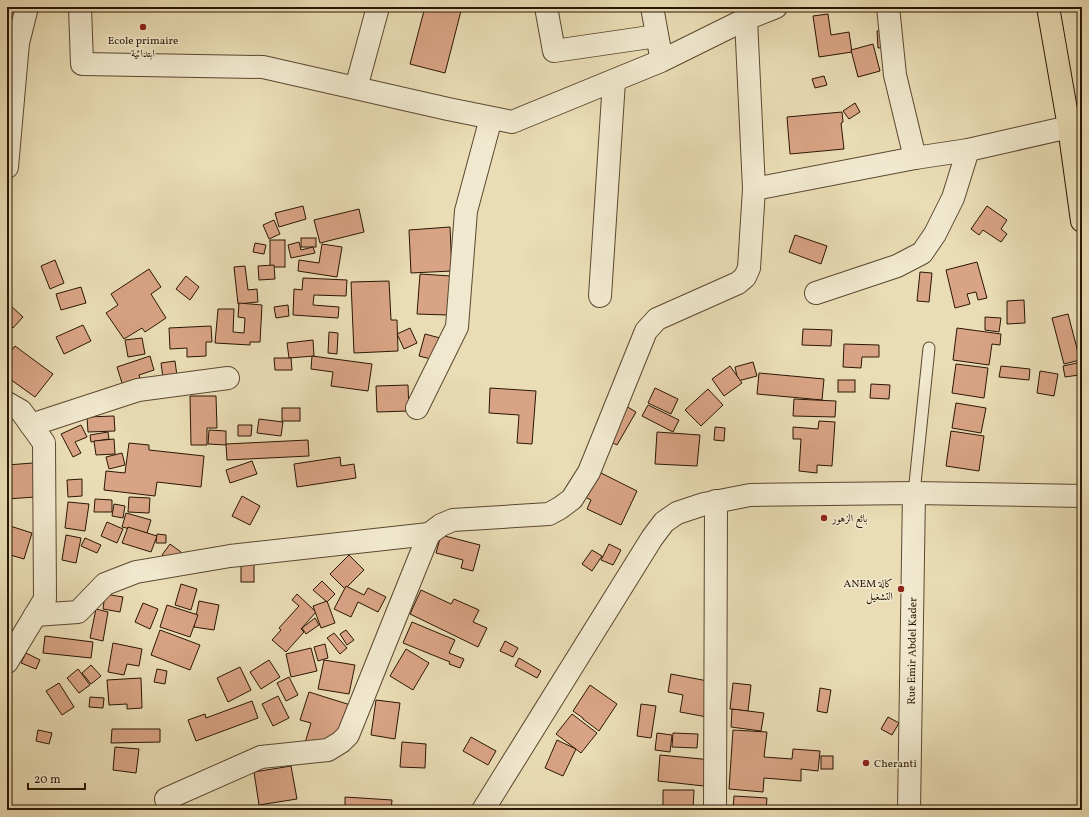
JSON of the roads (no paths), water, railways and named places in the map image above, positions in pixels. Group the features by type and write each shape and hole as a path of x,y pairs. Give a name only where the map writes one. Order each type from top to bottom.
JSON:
{"main road":[{"path":"1048,7 1069,127 1082,220"}],"street":[{"path":"7,167 18,43 27,7"},
{"path":"80,7 82,64 263,67 448,110 512,122 661,61 746,19 776,7"},
{"path":"356,88 378,7"},
{"path":"546,7 554,51 657,36"},
{"path":"652,7 661,61"},
{"path":"888,7 895,75 915,158"},
{"path":"35,615 78,612 105,584 136,572 230,556 429,534 441,525 453,520 549,514 572,499 589,472 646,331 657,319 738,283 745,277 749,268 754,189 746,19"},
{"path":"600,296 614,81"},
{"path":"417,408 457,327 466,211 491,118"},
{"path":"754,189 915,158 968,150 1069,127"},
{"path":"816,293 897,266 922,253 935,234 953,198 968,150"},
{"path":"31,425 138,390 228,378"},
{"path":"7,402 21,412 44,443 45,599 7,662"},
{"path":"483,810 652,538 664,522 678,513 716,501 750,496 914,493 1082,496"},
{"name":"Rue Emir Abdel Kader","path":"909,810 914,493"},
{"path":"715,810 716,501"},
{"path":"166,799 261,757 328,750 348,735 429,534"}],"lane":[{"path":"914,493 929,348"}],"place":[{"name":"Ecole primaire ابتدائية","path":"143,27"},
{"name":"بائع الزهور","path":"824,518"},
{"name":"ANEM كالة التشغيل","path":"901,589"},
{"name":"Cheranti","path":"866,763"}]}
